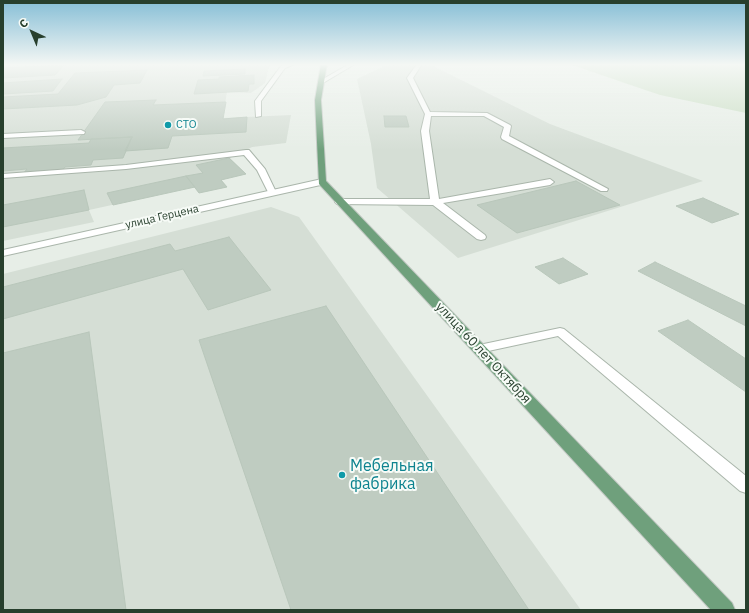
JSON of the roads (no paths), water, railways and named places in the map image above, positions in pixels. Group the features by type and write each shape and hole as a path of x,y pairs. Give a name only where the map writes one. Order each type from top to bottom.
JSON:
{"main road":[{"path":"319,93 318,100 322,182"},
{"name":"улица 60 лет Октября","path":"322,182 725,610"}],"street":[{"path":"258,116 258,101 264,93"},
{"path":"417,93 428,114 425,131 435,202 482,237"},
{"path":"428,114 485,114 508,126 505,137 604,189"},
{"path":"3,136 81,132"},
{"path":"3,176 126,167 246,152 261,169 272,192"},
{"name":"улица Герцена","path":"3,254 272,192 322,182"},
{"path":"340,202 435,202 550,182"},
{"path":"480,349 560,332 746,486"}],"place":[{"name":"СТО","path":"168,125"},
{"name":"Мебельная фабрика","path":"342,475"}]}
